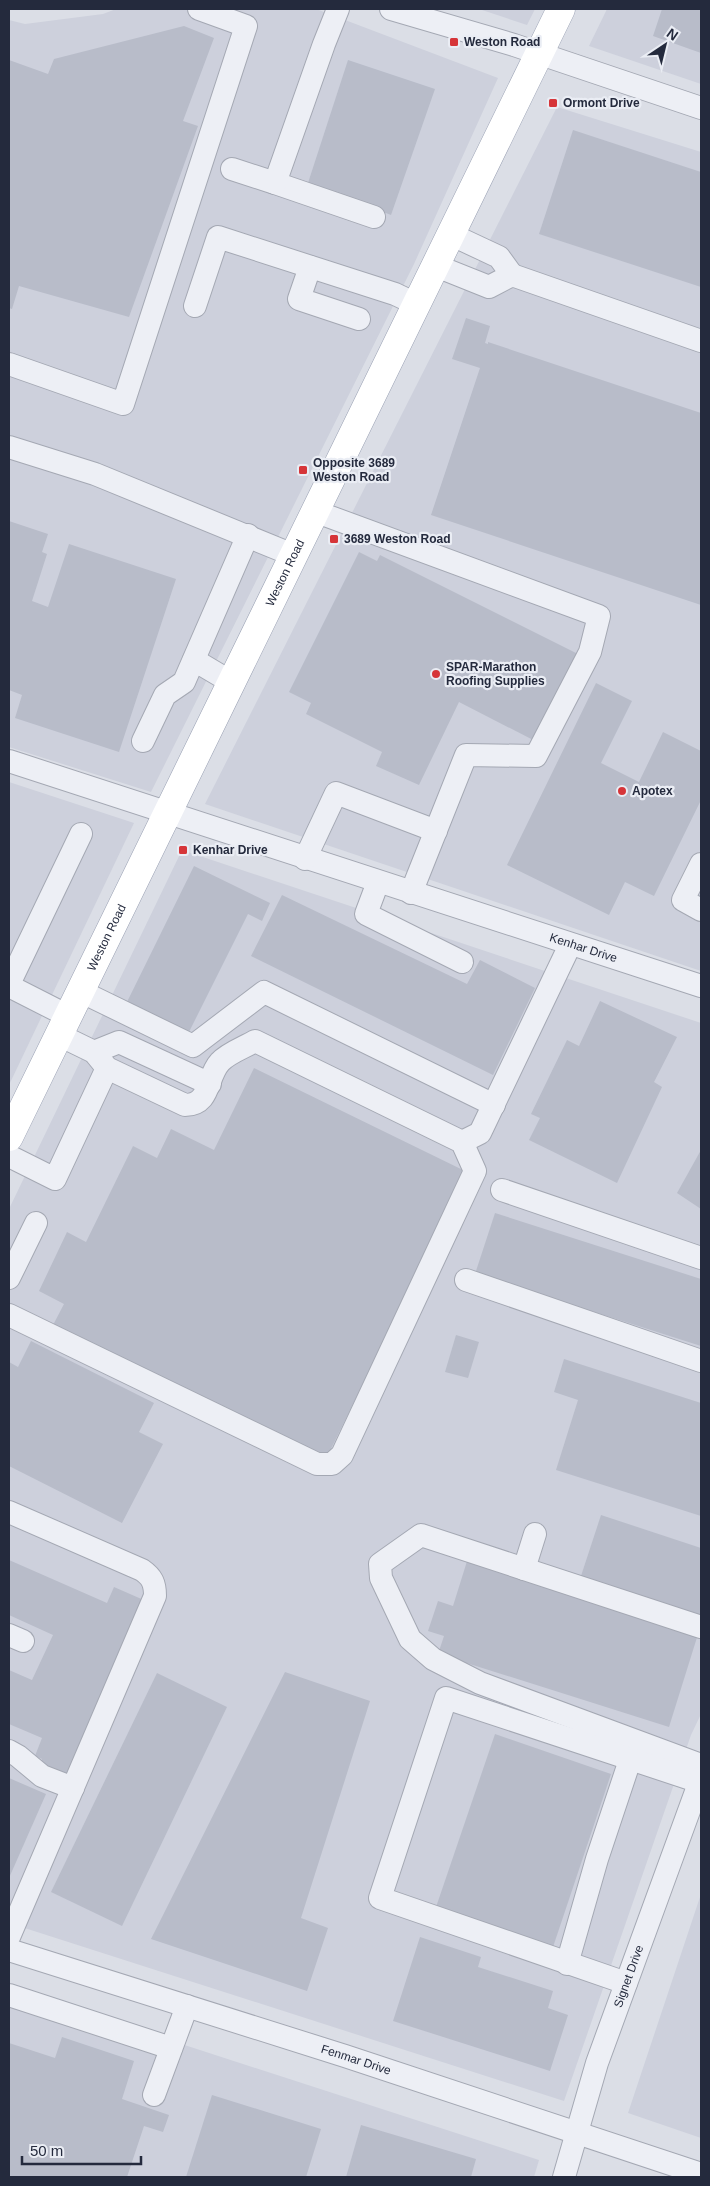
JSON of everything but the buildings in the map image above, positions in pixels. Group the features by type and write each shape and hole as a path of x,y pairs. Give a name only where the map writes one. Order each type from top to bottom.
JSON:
{"main road":[{"name":"Weston Road","path":"9,1137 16,1105 63,1026 561,9"}],"street":[{"path":"9,364 123,404 246,26 199,9"},
{"path":"275,184 338,9"},
{"path":"396,10 538,53 701,108"},
{"path":"232,169 374,217"},
{"path":"450,234 499,257 512,275 701,341"},
{"path":"195,306 218,237 395,294 416,304"},
{"path":"434,265 489,287 512,275"},
{"path":"310,267 299,299 359,320"},
{"path":"9,447 95,474 293,555"},
{"path":"314,512 599,616 590,652 536,756 466,756 411,893"},
{"path":"143,741 165,695 184,682 248,535"},
{"path":"194,660 231,682"},
{"name":"Kenhar Drive","path":"9,761 167,814 701,986"},
{"path":"306,859 336,793 436,831"},
{"path":"9,1315 317,1464 332,1464 342,1455 475,1171 462,1142 255,1041 220,1062 202,1101 195,1105 185,1105 100,1060 63,1026 9,985 81,834"},
{"path":"701,864 683,900 701,910"},
{"path":"378,882 366,914 462,962"},
{"path":"462,1142 480,1133 570,944"},
{"path":"80,991 194,1046 264,992 494,1105"},
{"path":"9,1156 56,1179 100,1060"},
{"path":"502,1190 701,1258"},
{"path":"9,1278 36,1223"},
{"path":"466,1280 701,1361"},
{"path":"9,1512 142,1570 149,1575 155,1585 155,1596 73,1788 18,1889 9,1937"},
{"path":"524,1568 535,1534"},
{"path":"701,1627 421,1535 380,1564 381,1578 410,1640 423,1652 440,1663 480,1683 701,1775"},
{"path":"626,1983 380,1898 446,1698 630,1760 701,1775"},
{"path":"9,1752 18,1756 42,1776 73,1788"},
{"path":"567,1964 597,1858 630,1760"},
{"name":"Signet Drive","path":"564,2177 597,2063 701,1775"},
{"name":"Fenmar Drive","path":"9,1950 187,2006 701,2174"},
{"path":"9,1995 171,2048"},
{"path":"154,2095 187,2006"}],"shaded area":[{"path":"116,9 316,9 498,78 414,264 151,792 9,747 9,20 25,24 103,14"},
{"path":"479,9 535,9 527,25"},
{"path":"607,9 701,9 701,84 589,46"},
{"path":"557,107 701,152 701,971 205,804"},
{"path":"9,782 134,823 9,1085"},
{"path":"182,850 701,1023 701,1714 691,1735 564,2101 9,1923 9,1209"},
{"path":"701,1894 701,2138 628,2113"},
{"path":"9,1988 539,2160 534,2177 9,2177"}],"place":[{"name":"Weston Road","path":"454,42"},
{"name":"Ormont Drive","path":"553,103"},
{"name":"Opposite 3689 Weston Road","path":"303,470"},
{"name":"3689 Weston Road","path":"334,539"},
{"name":"SPAR-Marathon Roofing Supplies","path":"436,674"},
{"name":"Apotex","path":"622,791"},
{"name":"Kenhar Drive","path":"183,850"}]}
